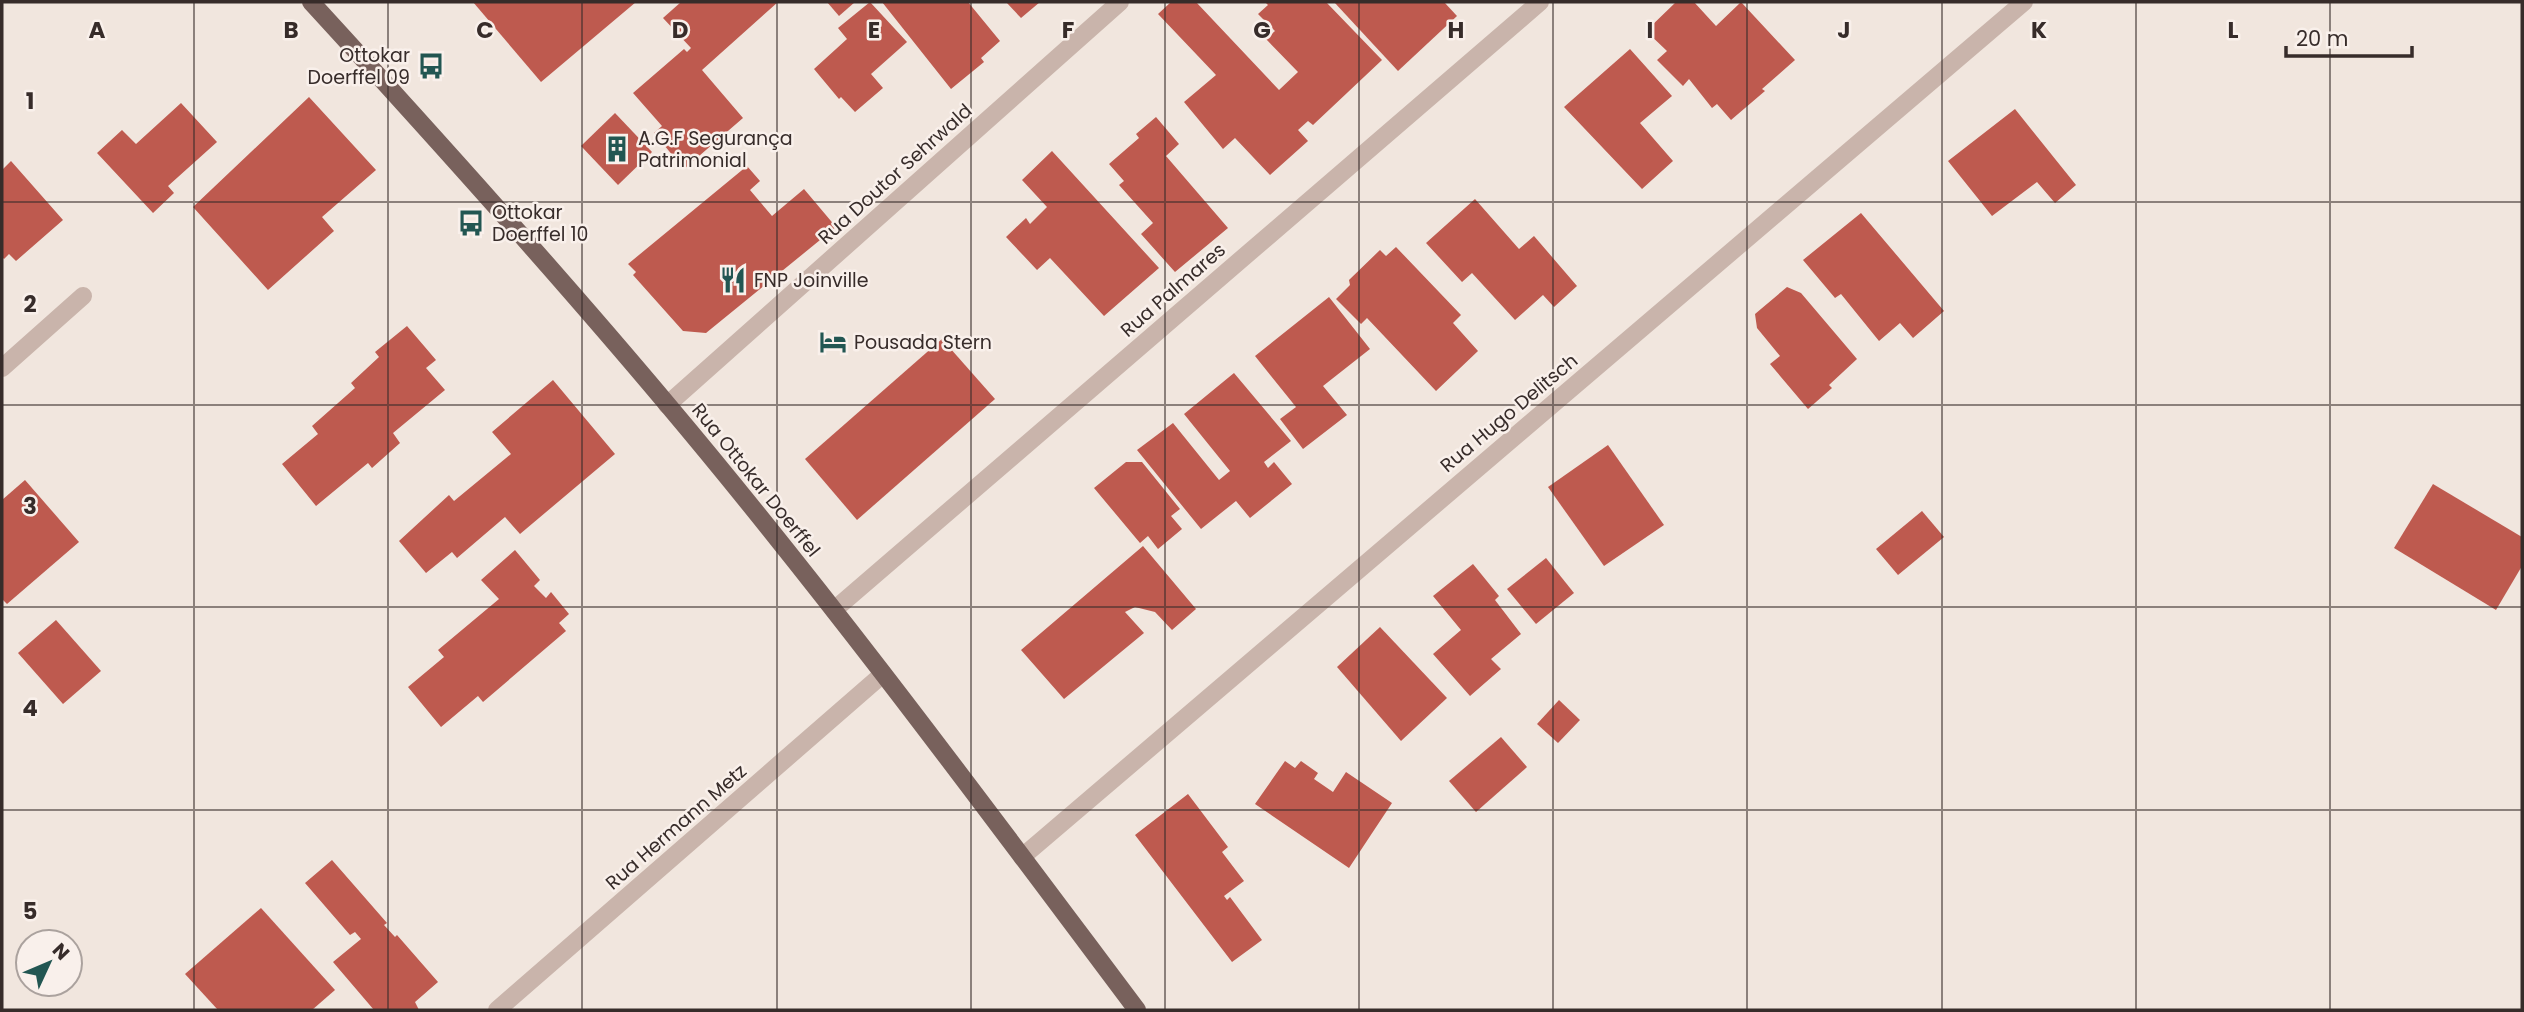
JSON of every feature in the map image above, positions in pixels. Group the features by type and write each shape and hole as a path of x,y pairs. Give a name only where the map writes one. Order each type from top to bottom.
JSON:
{"main road":[{"name":"Rua Ottokar Doerffel","path":"311,2 452,156 667,405 834,610 1137,1010"}],"street":[{"name":"Rua Doutor Sehrwald","path":"667,405 1120,2"},
{"name":"Rua Palmares","path":"834,610 1540,2"},
{"name":"Rua Hugo Delitsch","path":"1022,857 2024,2"},
{"path":"2,368 83,296"},
{"name":"Rua Hermann Metz","path":"497,1010 883,674"}],"building":[{"path":"473,2 636,2 541,82"},
{"path":"681,2 778,2 702,70 743,118 684,169 654,133 662,126 633,93 684,49 687,52 691,48 663,18"},
{"path":"827,2 855,2 839,16"},
{"path":"870,2 907,42 871,74 883,88 855,112 841,97 839,99 814,69 847,39 838,28"},
{"path":"882,2 968,2 1000,41 981,58 984,62 951,89"},
{"path":"1006,2 1040,2 1021,18"},
{"path":"1171,2 1196,2 1279,90 1298,72 1266,39 1275,31 1258,14 1268,5 1265,2 1326,2 1382,60 1313,125 1308,121 1298,130 1308,141 1270,175 1235,138 1223,149 1184,102 1216,75 1158,14"},
{"path":"1334,2 1444,2 1457,16 1398,71"},
{"path":"1676,2 1694,2 1716,26 1741,2 1795,60 1731,120 1717,104 1712,108 1689,79 1683,86 1657,60 1667,51 1646,31"},
{"path":"1630,49 1672,96 1640,123 1673,161 1642,189 1564,107"},
{"path":"309,97 376,170 322,217 334,231 268,290 193,207"},
{"path":"181,103 217,142 168,186 174,193 153,213 97,153 122,130 136,144"},
{"path":"2015,109 2076,185 2055,203 2037,182 1992,216 1948,161"},
{"name":"A.G.F Segurança Patrimonial","path":"615,113 652,152 618,185 581,146"},
{"path":"1156,117 1179,144 1166,156 1228,228 1175,272 1141,234 1153,223 1119,185 1124,181 1109,164 1139,138 1136,134"},
{"path":"1052,151 1159,268 1104,316 1050,258 1037,270 1006,237 1026,218 1030,224 1047,207 1022,180"},
{"path":"11,161 63,220 16,261 9,254 4,259 2,257 2,170"},
{"path":"747,166 760,181 750,190 772,216 804,189 836,227 706,333 683,331 633,275 636,272 628,264"},
{"path":"1475,199 1519,249 1534,236 1577,286 1554,307 1543,295 1515,320 1472,273 1462,282 1426,243"},
{"path":"1861,213 1944,311 1913,338 1900,323 1879,341 1841,294 1835,298 1803,260"},
{"path":"1396,247 1461,315 1453,323 1478,351 1436,391 1367,318 1361,324 1336,299 1350,285 1349,280 1380,250 1386,256"},
{"path":"1787,287 1801,293 1857,359 1829,385 1832,388 1808,409 1770,364 1780,356 1757,328 1755,314"},
{"path":"1329,297 1370,349 1323,386 1347,415 1303,449 1280,419 1296,407 1255,356"},
{"path":"407,326 436,360 426,368 445,390 393,433 400,443 372,468 368,463 316,506 282,464 318,434 312,426 355,388 351,383 379,357 375,352"},
{"path":"942,339 995,399 857,520 805,459"},
{"path":"1234,373 1291,441 1264,462 1268,468 1274,462 1292,484 1250,518 1236,501 1201,529 1137,450 1173,423 1219,480 1230,471 1184,414"},
{"path":"553,380 615,454 520,534 505,517 457,558 452,552 426,573 399,541 449,495 454,501 511,454 492,432"},
{"path":"1608,445 1664,525 1604,566 1548,487"},
{"path":"1126,462 1142,462 1180,509 1171,516 1182,529 1158,549 1148,536 1140,543 1094,488"},
{"path":"25,480 79,542 7,604 2,599 2,500"},
{"path":"2433,484 2522,537 2522,566 2496,610 2394,548"},
{"path":"1922,511 1944,537 1898,575 1876,549"},
{"path":"1143,546 1196,609 1172,630 1155,612 1135,607 1125,612 1144,633 1064,699 1021,650"},
{"path":"515,550 540,580 534,586 546,598 551,592 569,614 559,623 566,631 483,702 478,696 441,727 408,687 444,657 438,650 499,599 481,580"},
{"path":"1546,558 1574,593 1536,624 1507,589"},
{"path":"1473,564 1499,596 1495,600 1521,634 1491,659 1501,669 1470,696 1433,654 1461,630 1433,596"},
{"path":"56,620 101,671 63,704 18,653"},
{"path":"1380,627 1447,698 1401,741 1337,667"},
{"path":"1559,700 1580,720 1558,743 1537,724"},
{"path":"1501,737 1527,767 1476,812 1449,781"},
{"path":"1285,761 1295,768 1301,761 1318,773 1314,779 1333,792 1346,772 1392,803 1349,868 1255,804"},
{"path":"1188,794 1228,847 1222,852 1244,881 1224,896 1227,900 1230,897 1262,940 1232,962 1135,835"},
{"path":"332,860 387,923 384,925 395,937 397,935 438,982 415,1002 419,1010 374,1010 333,962 361,939 355,932 350,935 305,883"},
{"path":"261,908 335,990 312,1010 218,1010 185,974"}],"place":[{"name":"Ottokar Doerffel 09","path":"431,66"},
{"name":"A.G.F Segurança Patrimonial","path":"617,149"},
{"name":"Ottokar Doerffel 10","path":"471,223"},
{"name":"FNP Joinville","path":"733,280"},
{"name":"Pousada Stern","path":"833,342"}]}
